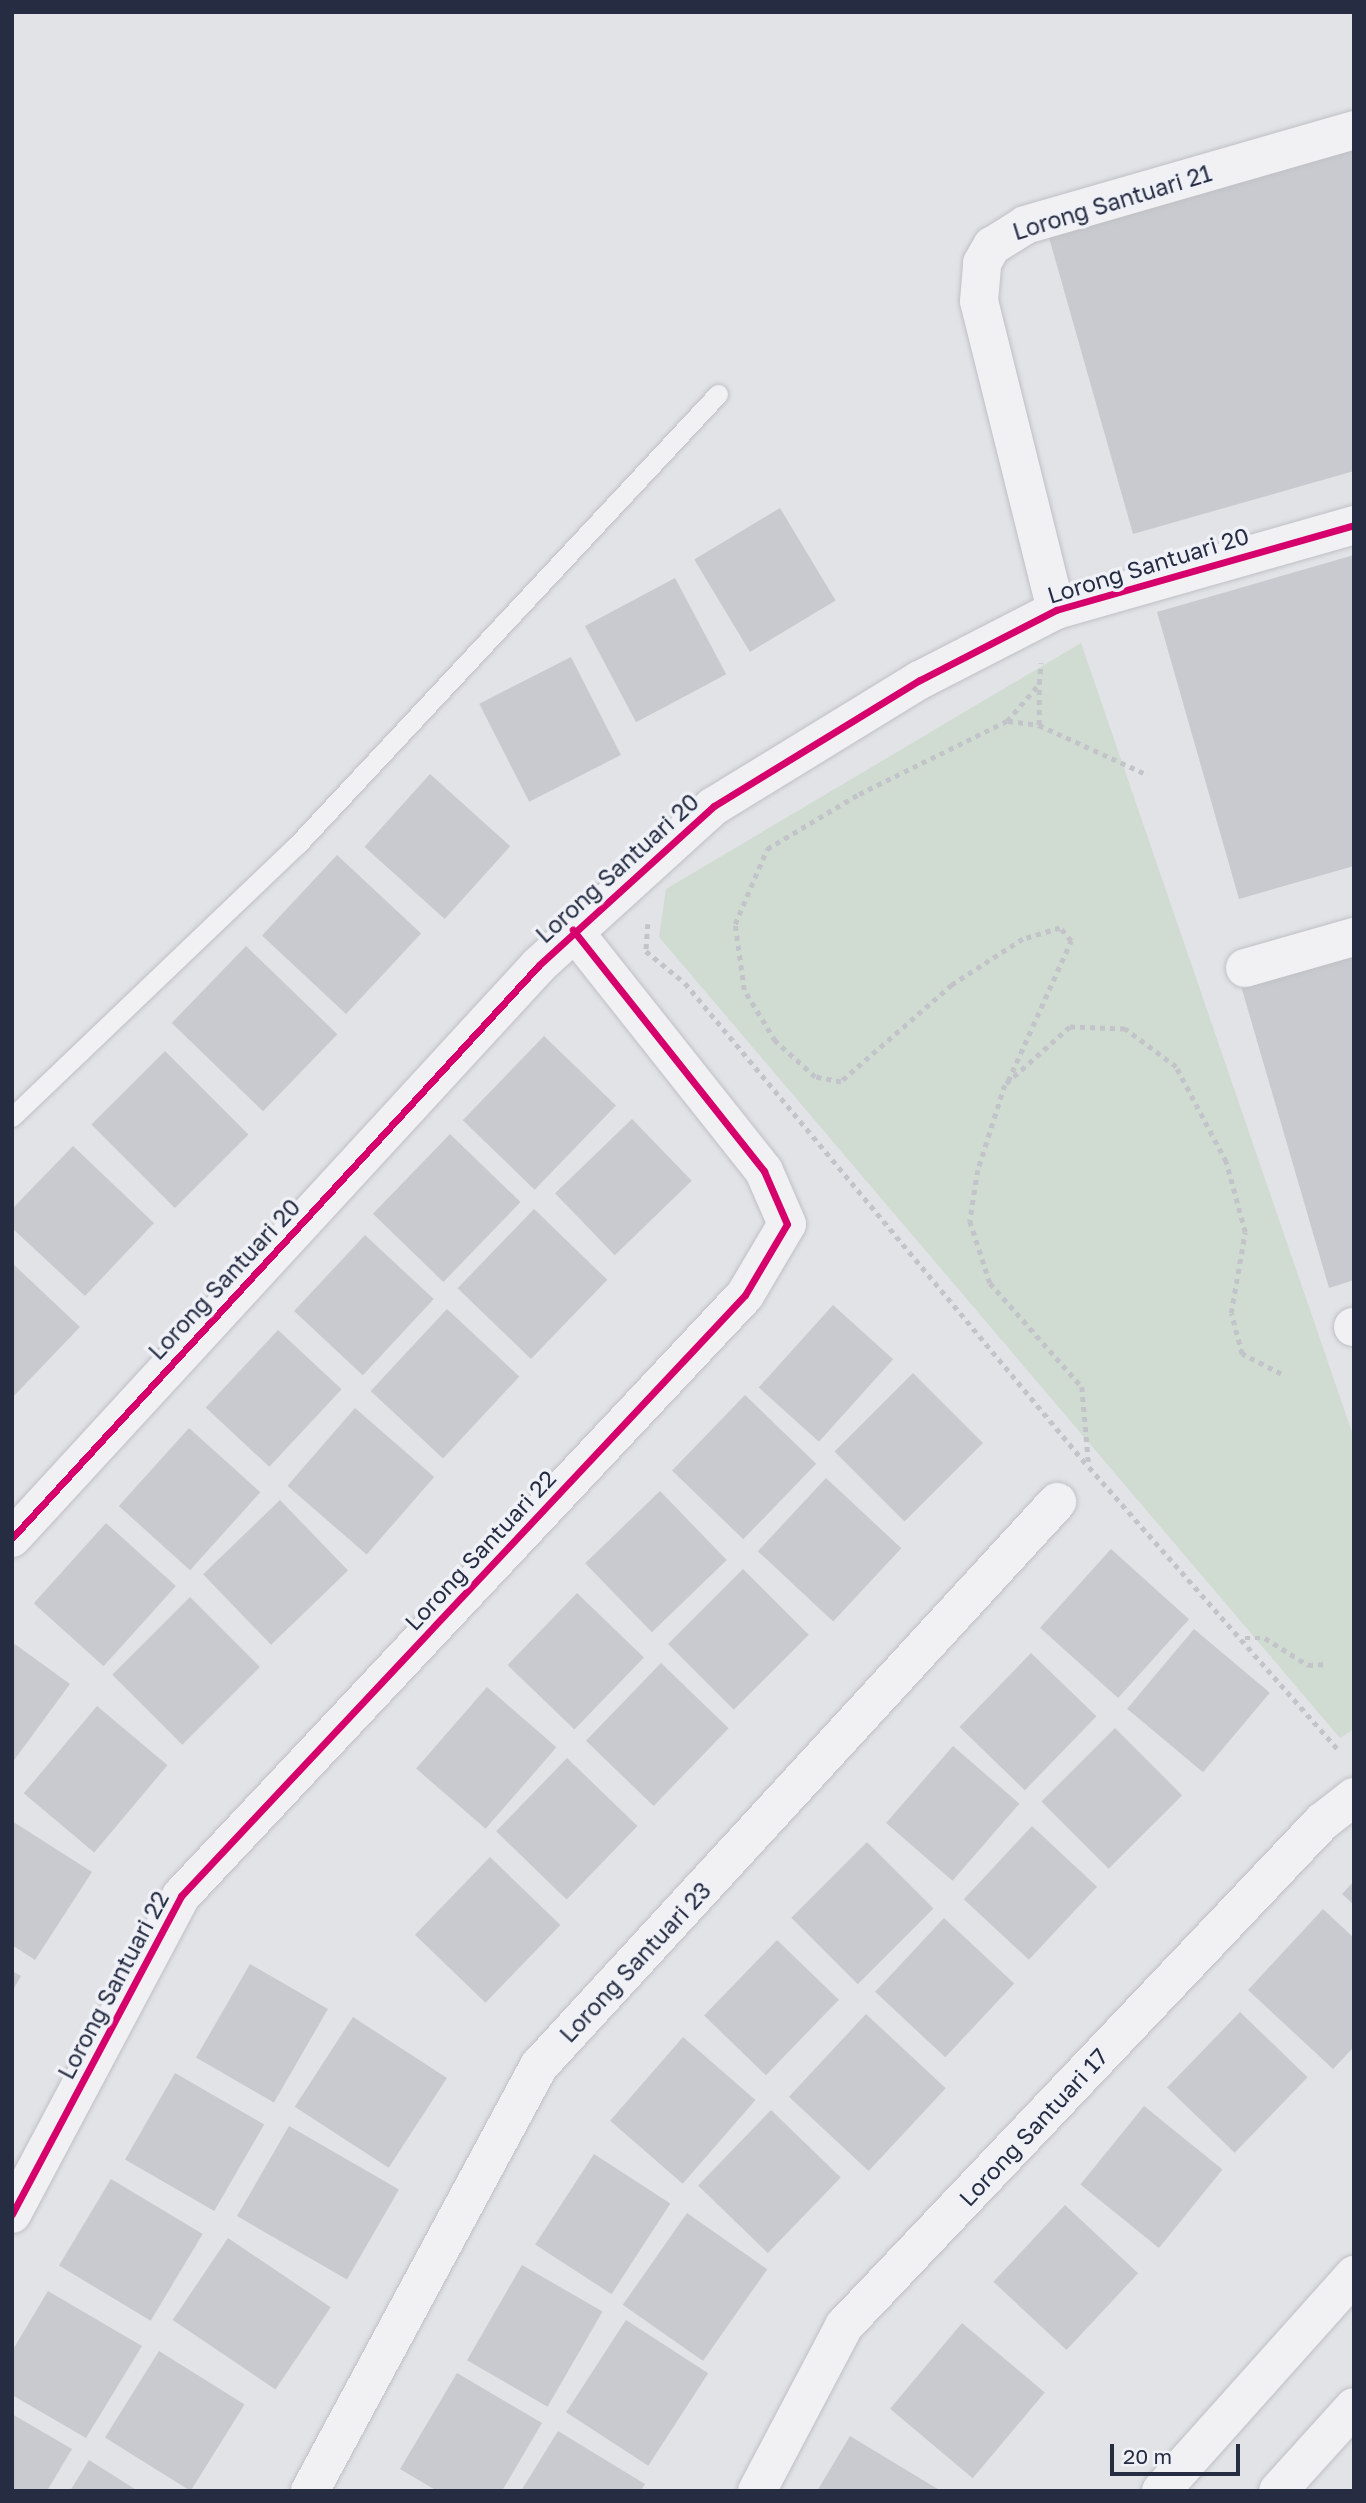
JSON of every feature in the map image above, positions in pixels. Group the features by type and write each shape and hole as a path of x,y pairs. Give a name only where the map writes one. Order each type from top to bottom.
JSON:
{"street":[{"name":"Lorong Santuari 21","path":"1056,610 979,301 982,263 992,246 1025,225 1354,130"},
{"name":"Lorong Santuari 20","path":"12,1538 573,930 714,806 920,680 1056,610 1354,526"},
{"name":"Lorong Santuari 22","path":"12,2214 181,1896 745,1295 787,1224 764,1171 573,930"},
{"path":"1245,968 1354,937"},
{"name":"Lorong Santuari 23","path":"310,2491 539,2066 1057,1502"},
{"name":"Lorong Santuari 17","path":"757,2491 845,2326 1312,1832 1354,1797"},
{"path":"1161,2491 1354,2275"},
{"path":"1278,2491 1354,2407"}],"lane":[{"path":"12,1117 297,845 718,394"}],"path":[{"path":"1039,725 1043,643 1063,630 1056,610"},
{"path":"1039,684 1007,721 859,794 767,849 735,924 744,990 775,1041 815,1077 841,1082 952,985 1023,939 1060,928 1071,941 1005,1085 978,1170 970,1220 990,1283 1082,1387 1089,1467 1057,1502"},
{"path":"1007,721 1039,725 1148,775"},
{"path":"648,918 646,951 685,983 1089,1467 1245,1638 1339,1751"},
{"path":"1005,1085 1070,1027 1125,1029 1176,1067 1226,1162 1245,1232 1231,1313 1242,1354 1282,1374"},
{"path":"1245,1638 1265,1638 1308,1665 1327,1664"}],"shaded area":[{"path":"1081,643 1354,1438 1354,1729 1340,1738 659,937 666,889"}],"building":[{"path":"1354,147 1354,471 1133,534 1048,234"},
{"path":"780,508 836,601 750,652 694,560"},
{"path":"1354,555 1354,866 1239,899 1157,612"},
{"path":"675,578 726,674 636,722 585,626"},
{"path":"571,657 621,755 529,802 479,704"},
{"path":"430,774 510,846 445,919 364,847"},
{"path":"337,855 421,933 346,1014 262,935"},
{"path":"246,946 337,1034 263,1111 172,1023"},
{"path":"1354,952 1354,1280 1329,1288 1241,986"},
{"path":"544,1036 616,1105 535,1190 463,1120"},
{"path":"165,1051 248,1134 175,1208 91,1125"},
{"path":"632,1119 692,1181 615,1255 555,1193"},
{"path":"450,1134 520,1202 443,1282 373,1214"},
{"path":"73,1146 154,1223 85,1296 12,1228 12,1209"},
{"path":"534,1209 607,1280 531,1359 458,1288"},
{"path":"365,1235 434,1299 363,1375 294,1311"},
{"path":"12,1263 80,1327 12,1398"},
{"path":"833,1305 893,1359 819,1442 759,1387"},
{"path":"447,1309 519,1377 443,1458 371,1391"},
{"path":"278,1330 342,1389 269,1467 206,1408"},
{"path":"913,1373 983,1443 905,1521 835,1451"},
{"path":"745,1395 816,1464 743,1539 672,1471"},
{"path":"355,1408 434,1477 367,1555 287,1486"},
{"path":"189,1428 260,1492 190,1570 119,1506"},
{"path":"826,1478 901,1548 833,1621 758,1551"},
{"path":"660,1491 727,1560 652,1632 585,1563"},
{"path":"280,1500 348,1570 271,1645 203,1574"},
{"path":"106,1523 176,1586 104,1666 34,1603"},
{"path":"1111,1549 1189,1619 1118,1698 1040,1628"},
{"path":"743,1569 809,1635 734,1710 668,1644"},
{"path":"577,1593 644,1658 574,1730 508,1665"},
{"path":"190,1597 260,1667 182,1745 112,1675"},
{"path":"1194,1629 1270,1693 1203,1772 1127,1709"},
{"path":"12,1642 70,1684 12,1763"},
{"path":"1031,1653 1096,1716 1025,1790 959,1727"},
{"path":"661,1663 729,1728 654,1806 586,1741"},
{"path":"487,1687 556,1747 486,1829 416,1769"},
{"path":"97,1706 167,1765 94,1852 24,1793"},
{"path":"1115,1728 1182,1795 1109,1869 1041,1802"},
{"path":"953,1746 1019,1804 952,1881 886,1823"},
{"path":"567,1758 637,1826 567,1899 496,1831"},
{"path":"12,1821 92,1872 35,1960 12,1945"},
{"path":"1032,1826 1097,1887 1029,1960 964,1899"},
{"path":"867,1842 933,1908 858,1984 791,1918"},
{"path":"490,1857 560,1925 485,2003 415,1935"},
{"path":"1354,1881 1354,1905 1342,1894"},
{"path":"1323,1909 1354,1938 1354,2047 1333,2069 1248,1990"},
{"path":"944,1918 1014,1983 945,2057 875,1992"},
{"path":"777,1940 839,2000 766,2075 704,2016"},
{"path":"250,1964 328,2009 274,2103 196,2058"},
{"path":"12,1971 21,1976 12,1992"},
{"path":"1240,2012 1308,2077 1235,2153 1167,2088"},
{"path":"866,2014 946,2088 869,2171 789,2097"},
{"path":"353,2017 447,2078 389,2168 295,2107"},
{"path":"683,2037 755,2100 683,2184 610,2121"},
{"path":"175,2073 264,2124 214,2211 125,2160"},
{"path":"1144,2106 1222,2170 1159,2248 1080,2184"},
{"path":"771,2110 841,2177 768,2253 698,2186"},
{"path":"289,2126 399,2190 347,2280 237,2216"},
{"path":"594,2154 670,2204 611,2294 535,2245"},
{"path":"111,2179 203,2234 151,2321 59,2266"},
{"path":"1065,2205 1138,2273 1067,2350 993,2282"},
{"path":"687,2213 767,2269 703,2361 623,2305"},
{"path":"228,2238 331,2307 275,2389 173,2320"},
{"path":"522,2265 603,2312 548,2407 467,2360"},
{"path":"48,2291 142,2346 86,2438 12,2395 12,2351"},
{"path":"626,2320 708,2373 648,2466 566,2412"},
{"path":"962,2323 1045,2392 973,2478 890,2409"},
{"path":"159,2351 245,2405 191,2491 105,2438"},
{"path":"457,2373 542,2423 502,2491 437,2491 400,2469"},
{"path":"12,2414 72,2449 47,2491 12,2491"},
{"path":"558,2431 645,2484 641,2491 521,2491"},
{"path":"850,2436 941,2491 817,2491"},
{"path":"89,2460 138,2491 70,2491"}],"cycle path":[{"path":"12,1538 539,965 714,806 920,680 1056,610 1354,525"},
{"path":"12,2214 181,1896 745,1295 787,1224 764,1171 573,930"}]}
